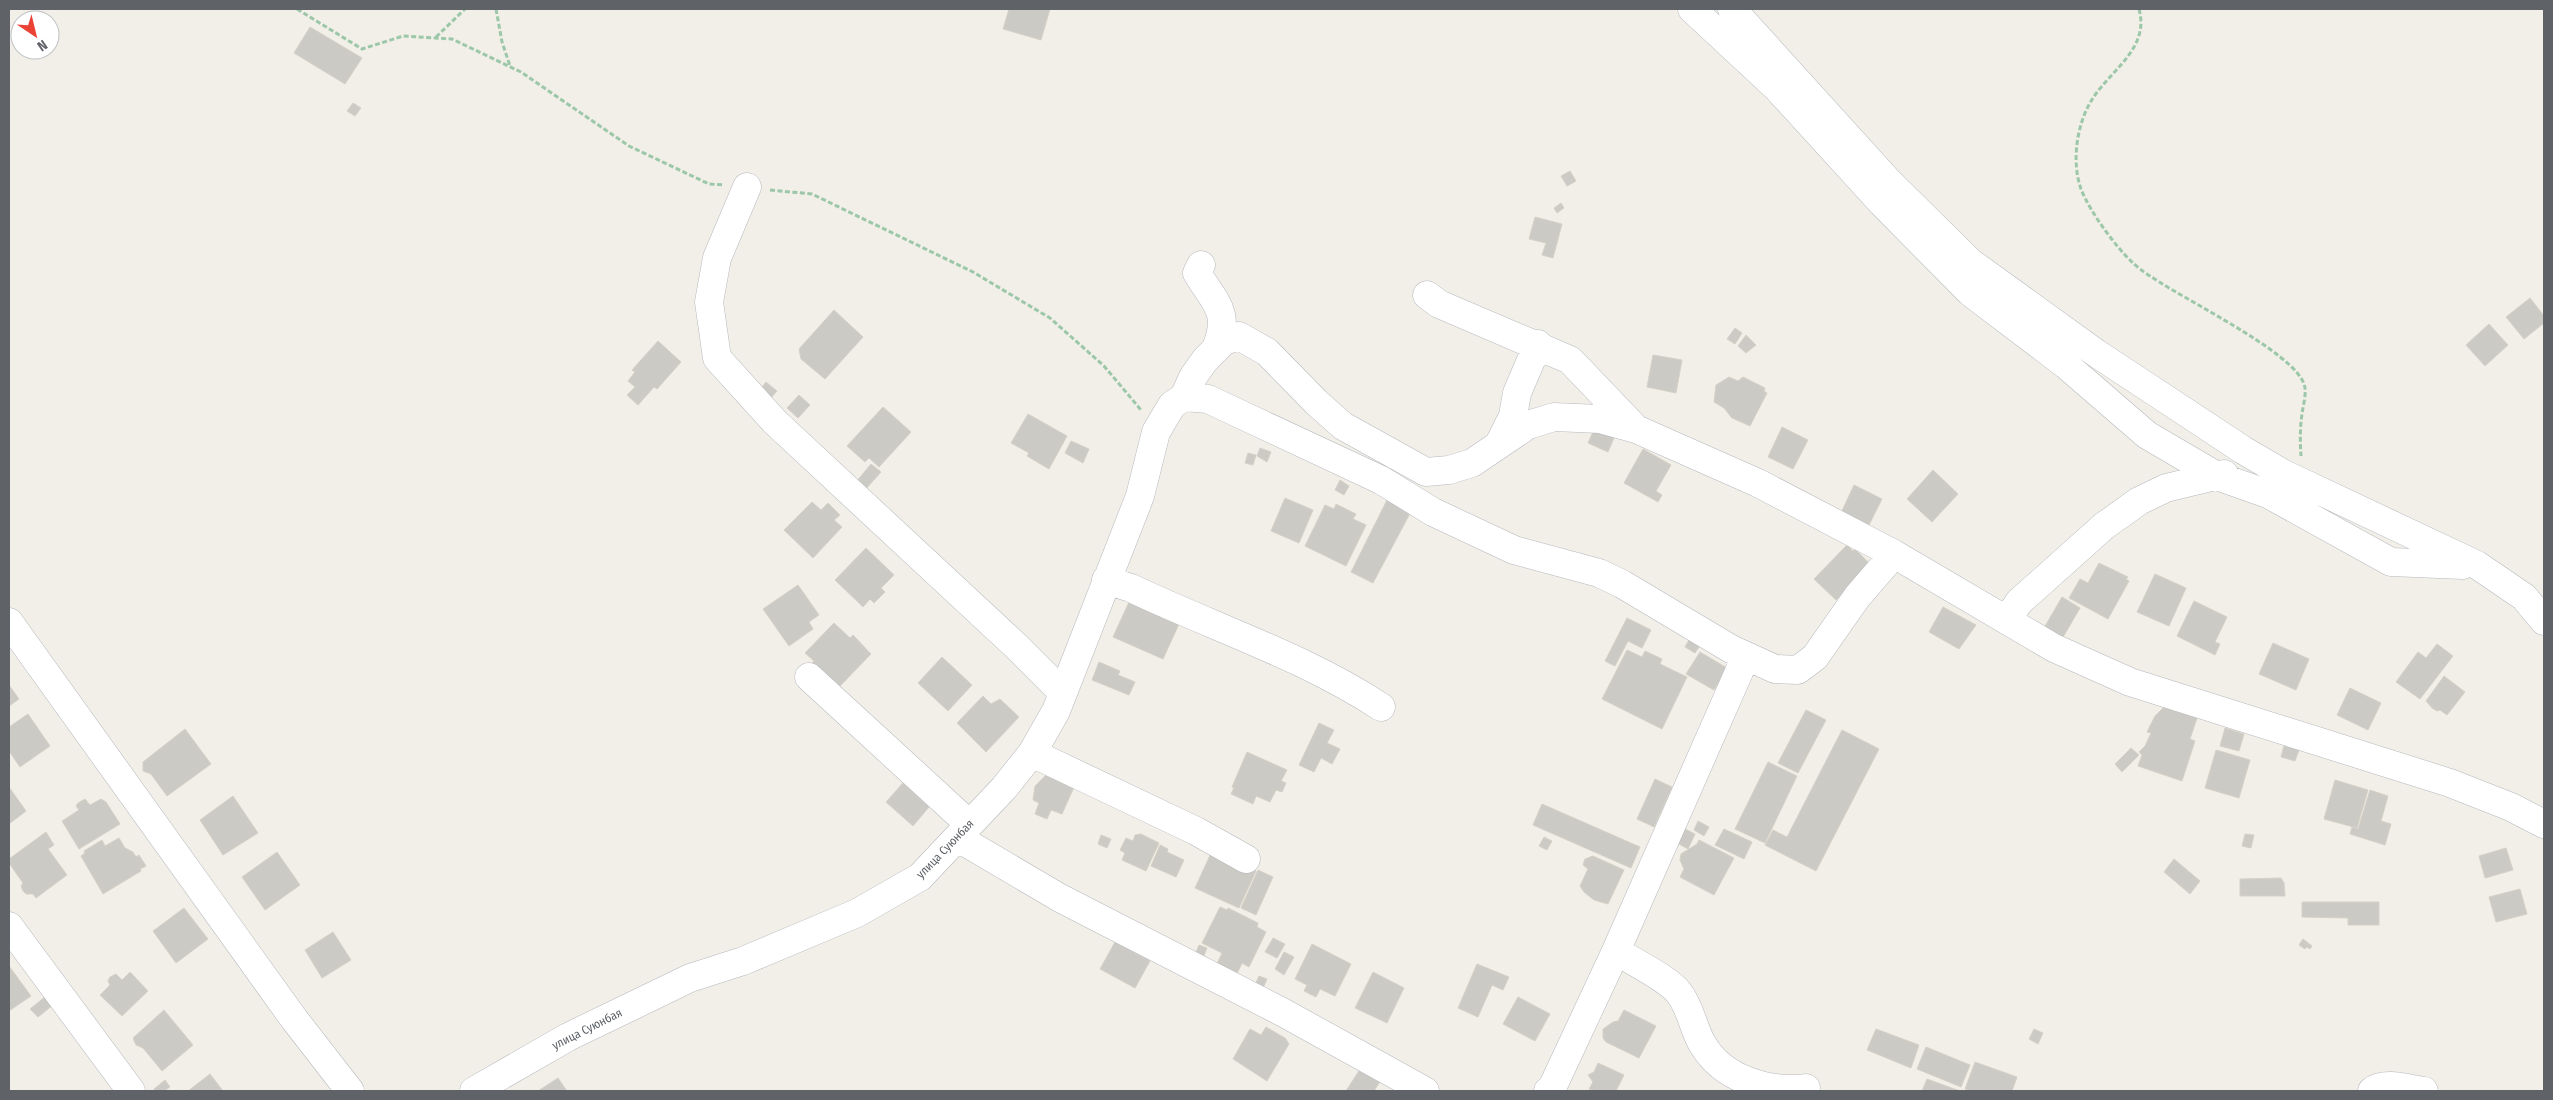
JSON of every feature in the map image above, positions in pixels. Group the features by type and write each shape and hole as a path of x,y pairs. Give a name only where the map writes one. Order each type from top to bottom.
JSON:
{"street":[{"path":"1692,9 1777,88 1882,203 1970,292 2066,365 2147,435 2217,476 2268,494 2390,562 2480,567"},
{"path":"1732,9 1887,180 1970,262 2096,353 2244,450 2312,488 2480,567 2524,597 2544,621"},
{"path":"747,188 717,258 709,302 717,358 775,422 1016,646 1062,692"},
{"path":"1201,265 1197,274 1222,314 1224,326 1216,348"},
{"path":"1427,296 1447,307 1538,344 1570,360 1636,429"},
{"path":"1216,348 1224,341 1239,336 1253,342 1267,352 1317,403 1343,426 1426,472 1449,470 1472,463 1528,425 1554,417 1600,419 1636,429 1758,483 1894,554 2054,648 2130,682 2450,783 2511,806 2544,824"},
{"path":"1498,446 1513,416 1517,393 1538,344"},
{"name":"улица Суюнбая","path":"474,1091 568,1037 690,978 743,961 857,913 920,877 1004,788 1032,754 1056,711 1140,496 1156,432 1172,406 1184,397 1193,377 1216,348"},
{"path":"1184,397 1208,399 1381,480 1433,512 1514,550 1599,573 1622,584 1746,656 1775,669 1798,670 1815,657 1857,597 1894,554"},
{"path":"2007,620 2019,602 2104,526 2139,501 2166,488 2226,474 2244,450"},
{"path":"2312,488 2312,518"},
{"path":"1106,580 1130,588 1299,663 1356,691 1381,706"},
{"path":"9,622 294,1019 350,1091"},
{"path":"1548,1091 1552,1088 1616,951 1746,656"},
{"path":"810,676 964,831 1060,898 1284,1013 1425,1091"},
{"path":"1032,754 1196,831 1246,860"},
{"path":"9,926 131,1091"},
{"path":"1616,951 1679,993 1702,1045 1713,1059 1729,1073 1786,1090 1806,1088"},
{"path":"2372,1091 2375,1088 2391,1086 2424,1091"}],"path":[{"path":"436,38 465,9"},
{"path":"496,9 502,42 510,66"},
{"path":"2139,9 2142,17 2137,44 2093,97 2082,118 2076,158 2081,188 2104,227 2133,264 2234,326 2290,364 2300,376 2305,388 2299,438 2312,488"}],"building":[{"path":"1009,9 1050,9 1041,40 1003,29"},
{"path":"310,27 362,58 345,84 294,53"},
{"path":"353,103 361,108 355,116 347,111"},
{"path":"1570,171 1576,181 1567,186 1561,176"},
{"path":"1561,203 1564,208 1557,213 1554,208"},
{"path":"1535,217 1562,224 1553,258 1542,255 1546,243 1529,239"},
{"path":"2530,298 2544,316 2544,323 2524,339 2506,317"},
{"path":"834,310 863,337 825,379 801,359 799,349"},
{"path":"2489,324 2508,345 2485,366 2466,345"},
{"path":"1735,328 1742,333 1735,344 1727,339"},
{"path":"1746,335 1756,345 1746,353 1738,346"},
{"path":"658,341 681,362 657,389 654,387 638,405 627,395 635,387 628,381 635,372 632,370"},
{"path":"1653,355 1682,360 1676,393 1647,387"},
{"path":"1729,377 1738,381 1743,377 1765,388 1764,391 1767,393 1750,426 1732,418 1724,408 1714,402 1716,385"},
{"path":"766,382 777,391 769,400 758,392"},
{"path":"799,395 810,405 798,418 787,408"},
{"path":"883,407 911,432 879,467 869,458 865,462 847,446"},
{"path":"1028,414 1067,436 1049,469 1027,456 1029,453 1011,443"},
{"path":"1596,425 1616,433 1608,452 1588,443"},
{"path":"1782,427 1808,440 1793,469 1768,457"},
{"path":"1071,441 1089,449 1083,463 1065,453"},
{"path":"1260,448 1271,452 1267,462 1257,456"},
{"path":"1643,449 1671,465 1656,491 1662,495 1658,502 1624,483"},
{"path":"1248,453 1256,455 1253,465 1245,463"},
{"path":"871,464 881,472 865,490 856,482"},
{"path":"1933,470 1958,494 1932,522 1907,499"},
{"path":"1340,480 1349,486 1344,495 1335,490"},
{"path":"1854,485 1882,499 1867,529 1840,515"},
{"path":"1391,492 1415,504 1373,583 1351,572"},
{"path":"1285,498 1313,510 1299,543 1271,531"},
{"path":"812,502 821,510 828,503 840,515 834,520 842,527 813,558 784,530"},
{"path":"1336,504 1356,514 1353,519 1366,525 1346,566 1305,546 1325,505 1334,509"},
{"path":"1847,545 1853,551 1855,549 1870,564 1836,600 1814,579"},
{"path":"866,548 894,575 881,588 885,592 874,603 870,599 863,607 835,580"},
{"path":"2099,563 2128,577 2126,579 2129,581 2108,619 2069,598 2080,579 2088,583"},
{"path":"2155,574 2186,588 2169,626 2137,612"},
{"path":"798,585 819,615 809,622 813,629 789,646 763,609"},
{"path":"2062,597 2080,608 2062,639 2044,628"},
{"path":"2194,601 2227,617 2215,642 2220,644 2215,655 2177,636"},
{"path":"1129,602 1179,624 1163,659 1113,637"},
{"path":"1943,607 1976,625 1959,649 1929,632"},
{"path":"1627,618 1651,630 1642,648 1628,641 1615,666 1605,661"},
{"path":"834,623 850,638 853,635 871,654 840,686 828,675 825,678 811,664 814,661 805,653"},
{"path":"1689,640 1699,647 1695,653 1685,647"},
{"path":"2273,643 2309,659 2296,690 2259,674"},
{"path":"2437,644 2453,656 2420,699 2396,682 2418,652 2426,658"},
{"path":"1627,650 1642,657 1645,651 1662,659 1660,664 1687,677 1662,729 1602,699"},
{"path":"1700,652 1727,668 1714,690 1686,674"},
{"path":"942,657 972,685 948,711 918,683"},
{"path":"1099,662 1120,671 1118,675 1135,682 1129,695 1092,680"},
{"path":"2444,676 2465,692 2447,715 2440,710 2437,711 2432,708 2426,701"},
{"path":"9,685 19,699 9,706"},
{"path":"2350,688 2381,703 2368,730 2337,715"},
{"path":"983,696 991,704 1000,699 1019,717 986,752 957,723"},
{"path":"2164,707 2197,718 2190,739 2195,741 2182,781 2138,766 2142,755 2139,752 2145,746 2151,733 2147,732 2155,716"},
{"path":"1806,710 1826,720 1798,773 1778,763"},
{"path":"28,714 50,746 20,767 9,751 9,727"},
{"path":"1319,723 1334,730 1327,743 1340,749 1332,764 1321,758 1314,772 1299,765"},
{"path":"2225,728 2244,734 2239,751 2220,746"},
{"path":"185,729 211,764 167,796 151,774 143,771 143,762"},
{"path":"1842,730 1879,749 1816,871 1765,845 1773,830 1787,837"},
{"path":"2284,746 2299,750 2295,761 2281,757"},
{"path":"2131,748 2139,755 2122,772 2115,764"},
{"path":"2216,750 2250,760 2239,798 2205,788"},
{"path":"1247,752 1287,770 1281,781 1286,783 1282,792 1276,790 1270,802 1256,796 1253,804 1231,794 1234,788 1232,787"},
{"path":"1768,762 1797,776 1765,843 1735,829"},
{"path":"1046,775 1074,787 1062,814 1051,810 1047,819 1035,814 1039,803 1033,800 1035,786"},
{"path":"1655,779 1672,787 1654,827 1637,819"},
{"path":"2335,780 2368,790 2357,828 2324,819"},
{"path":"903,783 929,807 913,826 886,802"},
{"path":"9,787 26,811 9,824"},
{"path":"2370,790 2388,796 2381,821 2391,824 2385,845 2350,834 2352,827 2358,829"},
{"path":"233,796 258,833 223,855 200,820"},
{"path":"85,799 90,805 101,799 106,802 120,824 79,849 62,821 79,810 76,806"},
{"path":"1542,804 1640,847 1631,868 1533,825"},
{"path":"1698,821 1709,827 1704,836 1694,830"},
{"path":"1679,826 1695,834 1688,849 1672,840"},
{"path":"1724,829 1752,842 1744,859 1715,845"},
{"path":"46,832 54,845 48,849 67,875 36,898 33,894 26,894 23,891 21,886 23,883 9,863 9,859"},
{"path":"1141,834 1159,843 1146,871 1122,860 1125,853 1120,850 1126,838 1133,841 1135,835"},
{"path":"2245,834 2254,835 2251,848 2242,846"},
{"path":"1101,835 1111,839 1107,848 1098,844"},
{"path":"1544,837 1552,841 1547,850 1539,846"},
{"path":"119,838 125,848 133,852 136,857 139,855 146,866 103,894 81,856 85,853 84,851 102,840 105,846"},
{"path":"1699,840 1734,858 1714,895 1680,877 1684,869 1680,860 1681,854 1697,844"},
{"path":"1160,845 1168,849 1167,852 1184,860 1176,877 1151,866"},
{"path":"2506,848 2513,870 2485,878 2479,856"},
{"path":"1212,851 1256,871 1239,908 1195,888"},
{"path":"277,852 300,885 265,910 242,877"},
{"path":"1593,856 1624,870 1608,904 1594,900 1580,886 1588,869 1583,865 1585,859"},
{"path":"2174,859 2200,881 2190,894 2164,872"},
{"path":"1258,870 1273,877 1256,915 1241,908"},
{"path":"2281,878 2284,883 2285,896 2240,896 2240,879"},
{"path":"2520,889 2527,914 2496,922 2489,897"},
{"path":"2302,902 2379,902 2379,925 2348,925 2348,918 2302,917"},
{"path":"1220,907 1227,910 1228,908 1258,923 1257,927 1266,932 1249,967 1242,963 1236,976 1216,966 1222,953 1202,943"},
{"path":"184,908 208,939 176,963 153,931"},
{"path":"333,932 351,960 322,978 305,950"},
{"path":"1273,938 1285,944 1277,958 1265,952"},
{"path":"2303,939 2312,946 2310,949 2307,947 2305,949 2299,945"},
{"path":"1115,942 1150,961 1135,988 1100,969"},
{"path":"1312,944 1351,964 1335,996 1320,989 1316,997 1304,991 1307,985 1295,979"},
{"path":"1199,945 1207,948 1203,958 1195,955"},
{"path":"1284,952 1294,957 1284,975 1275,969"},
{"path":"1477,964 1509,977 1503,990 1492,985 1478,1017 1458,1008"},
{"path":"9,966 31,996 9,1011"},
{"path":"130,972 148,991 122,1016 100,995 110,985 108,981 110,977 116,974 122,980"},
{"path":"1373,972 1404,988 1387,1023 1355,1008"},
{"path":"1259,976 1267,979 1263,988 1255,985"},
{"path":"46,996 53,1005 38,1017 30,1009"},
{"path":"1518,997 1550,1014 1535,1041 1503,1024"},
{"path":"164,1010 193,1045 162,1071 143,1048 136,1045 133,1038"},
{"path":"1624,1010 1656,1026 1639,1058 1606,1042 1603,1038 1603,1029 1618,1021"},
{"path":"1266,1027 1285,1038 1289,1044 1267,1081 1233,1059 1250,1029 1261,1035"},
{"path":"1876,1029 1919,1045 1911,1068 1867,1050"},
{"path":"2034,1029 2043,1033 2038,1044 2029,1039"},
{"path":"1926,1047 1970,1065 1961,1087 1917,1069"},
{"path":"1975,1062 2017,1077 2012,1091 1972,1091 1965,1089"},
{"path":"1364,1063 1384,1075 1374,1091 1346,1091"},
{"path":"1598,1063 1624,1075 1616,1091 1594,1091 1589,1089 1593,1082 1588,1075 1594,1072"},
{"path":"210,1074 223,1091 188,1091"},
{"path":"558,1078 567,1091 538,1091"},
{"path":"1927,1079 1960,1091 1922,1091"},
{"path":"165,1080 170,1087 164,1091 155,1091 154,1089"}]}
